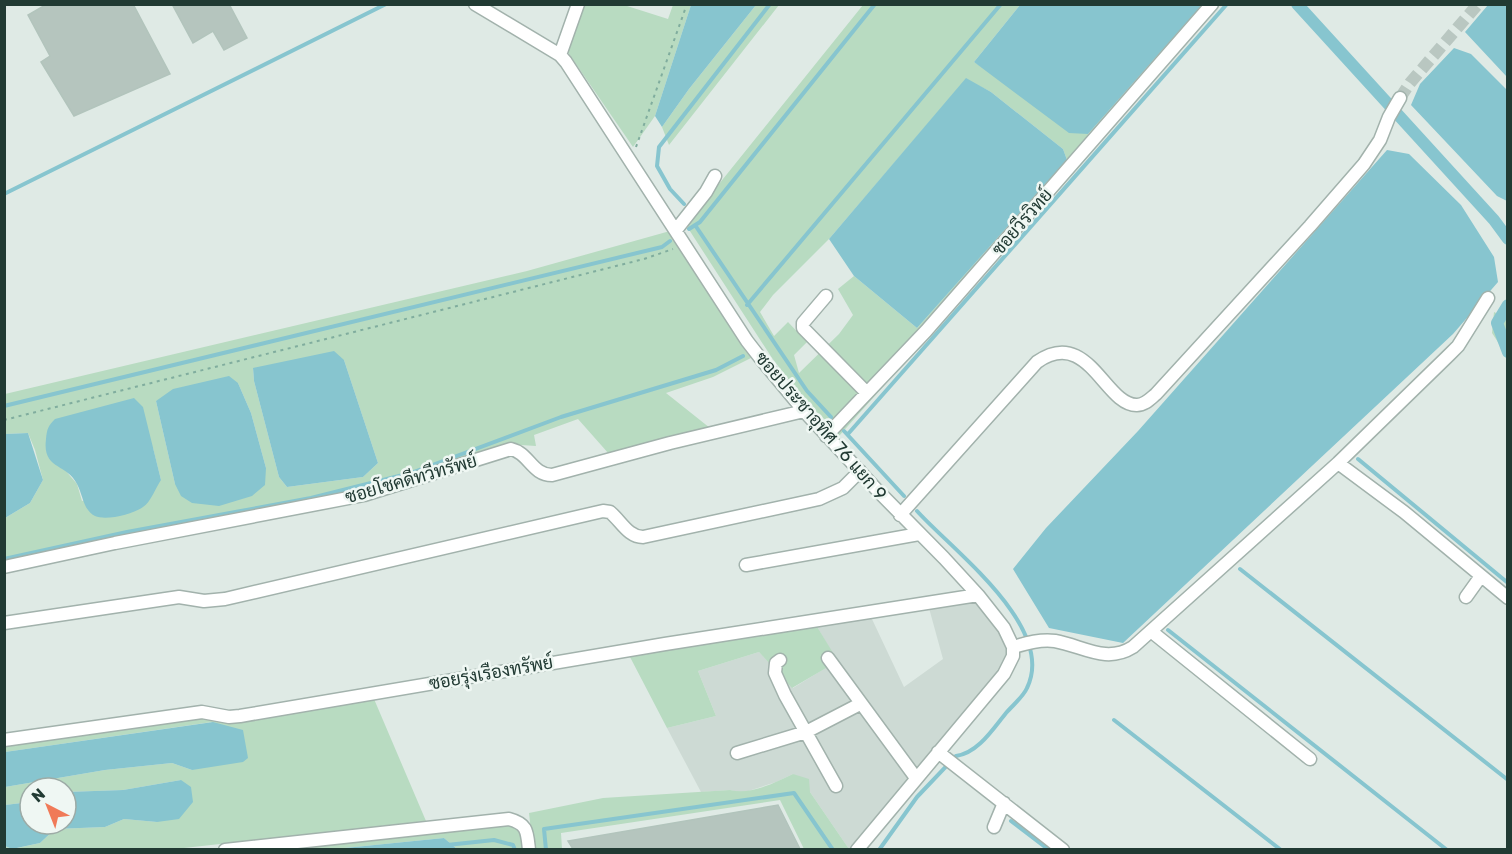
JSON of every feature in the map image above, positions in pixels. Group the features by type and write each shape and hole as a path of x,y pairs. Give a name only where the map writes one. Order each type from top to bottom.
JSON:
{"street":[{"name":"ซอยประชาอุทิศ 76 แยก 9","path":"475,4 560,55 573,71 747,341 826,436 978,595 1004,628 1013,646"},
{"path":"560,55 578,4"},
{"name":"ซอยวีรวิทย์","path":"826,436 926,331 1212,4"},
{"path":"900,515 1037,362 1045,356 1055,354 1076,356 1120,397 1135,405 1145,404 1302,235 1364,164 1380,140 1400,98"},
{"path":"676,230 706,192 715,176"},
{"path":"826,296 803,322 802,328 867,393"},
{"path":"857,849 1004,674 1013,656 1013,646 1041,640 1055,641 1112,655 1122,654 1152,632 1338,462 1458,346 1488,298"},
{"name":"ซอยโชคดีทวีทรัพย์","path":"4,567 364,495 511,449 520,451 536,471 552,475 670,443 804,411"},
{"path":"1338,462 1404,512 1508,598"},
{"path":"4,623 178,597 204,602 225,599 603,512 610,512 631,534 643,537 819,499 843,488 860,471"},
{"path":"746,565 919,534"},
{"path":"1466,597 1481,576"},
{"name":"ซอยรุ่งเรืองทรัพย์","path":"4,740 202,712 229,717 240,716 665,644 978,595"},
{"path":"1152,632 1310,759"},
{"path":"828,658 916,778"},
{"path":"780,660 776,663 776,673 836,786"},
{"path":"737,753 806,732 860,704"},
{"path":"938,752 1063,849"},
{"path":"994,827 1004,803"},
{"path":"225,849 509,819 520,823 527,831 529,849"}],"path":[{"path":"631,161 687,4"},
{"path":"4,420 644,259 685,243"}],"shaded area":[{"path":"976,600 1003,633 1009,649 1006,663 849,849 810,792 793,774 742,793 730,790 701,792 667,728 716,716 698,671 759,652 793,688 837,661 816,625 871,617 904,687 943,659 929,608"}],"green space":[{"path":"585,5 624,5 668,19 673,5 691,5 655,116 633,147 567,51"},
{"path":"756,5 779,5 669,145 662,127 689,89"},
{"path":"863,5 1020,5 974,62 1088,134 1202,5 1217,5 1065,183 839,436 829,423 809,406 772,358 686,225","holes":["966,79 991,92 1063,149 1067,160 917,328 854,276 838,289 853,315 839,334 799,373 794,355 807,342 788,322 774,336 760,312 773,295 829,239"]},
{"path":"670,231 755,356 713,377 666,393 710,428 609,454 578,419 534,435 536,446 521,445 491,451 318,500 5,565 5,518 30,503 43,480 28,433 5,434 5,394 527,271","holes":["344,360 378,463 363,477 287,487 279,477 254,381 253,369","238,383 251,413 266,468 175,484 156,401","153,448 161,480 82,501 77,484 65,470"]},
{"path":"1494,312 1507,318 1507,356 1492,333"},
{"path":"816,625 838,661 792,688 759,652 698,671 716,716 667,728 630,657"},
{"path":"374,699 426,821 175,849 13,849 40,843 48,836 78,836 78,828 105,827 124,819 157,822 181,780 123,790 78,792 78,776 70,776 172,763 192,770 212,722 5,752 5,742 206,714 242,720"},
{"path":"793,774 809,779 810,792 849,849 804,849 780,800 561,833 562,849 533,849 529,813 603,798 746,791"},
{"path":"18,785 18,803 5,805 5,787"},
{"path":"508,822 517,826 522,832 525,849 457,849 444,838 335,849 252,850"}],"water":[{"path":"691,5 756,5 689,89 662,127 655,116"},
{"path":"1020,5 1202,5 1088,134 1069,133 974,62"},
{"path":"1488,5 1507,5 1507,77 1465,32"},
{"path":"1454,48 1471,54 1507,90 1507,201 1497,196 1411,105 1420,84"},
{"path":"966,78 991,92 1063,149 1067,160 917,328 854,276 829,239"},
{"path":"1387,150 1409,154 1461,205 1494,257 1498,282 1453,334 1123,643 1049,628 1013,569 1046,528 1138,431"},
{"path":"334,351 344,360 378,463 363,477 287,487 279,477 254,381 253,368"},
{"path":"229,376 238,383 251,413 266,468 265,485 252,496 219,506 192,503 181,496 175,484 156,401 173,389"},
{"path":"134,398 143,407 161,480 146,505 139,510 113,517 95,516 86,506 73,477 51,461 48,456 47,430 55,419"},
{"path":"28,433 43,480 30,503 5,518 5,434"},
{"path":"213,722 243,730 248,758 243,762 192,770 172,763 70,776 18,776 18,785 5,787 5,752"},
{"path":"181,780 191,787 193,802 179,819 157,822 124,819 105,827 78,828 78,792 123,790"},
{"path":"18,803 18,836 48,836 40,843 12,849 5,846 5,805"},
{"path":"444,838 457,849 335,849"}],"building":[{"path":"47,4 133,4 170,74 74,116 41,62 50,56 28,15"},
{"path":"172,4 229,4 247,38 224,50 213,31 193,43"},
{"path":"778,805 800,849 573,849 568,841"}],"waterway":[{"path":"4,194 386,4"},
{"path":"684,204 670,189 657,166 659,147 770,4"},
{"path":"689,229 700,222 875,4"},
{"path":"747,305 1001,4"},
{"path":"848,434 1227,4"},
{"path":"1297,4 1494,220 1508,239"},
{"path":"695,225 807,391 831,417"},
{"path":"4,406 662,247 670,241"},
{"path":"1508,305 1497,323 1508,352"},
{"path":"4,559 127,532 311,498 411,473 561,417 716,370 743,356"},
{"path":"844,431 904,496"},
{"path":"1358,459 1508,583"},
{"path":"879,850 917,797 956,756 978,745 1020,698 1027,688 1032,664 1027,640 1015,615 975,568 917,511"},
{"path":"1240,569 1508,780"},
{"path":"1168,630 1447,850"},
{"path":"1114,720 1281,850"},
{"path":"546,850 544,829 794,793 833,850"},
{"path":"1011,821 1049,850"},
{"path":"447,845 494,840 513,845 515,850"}],"tunnel":[{"path":"1400,98 1410,83 1478,4"}]}
